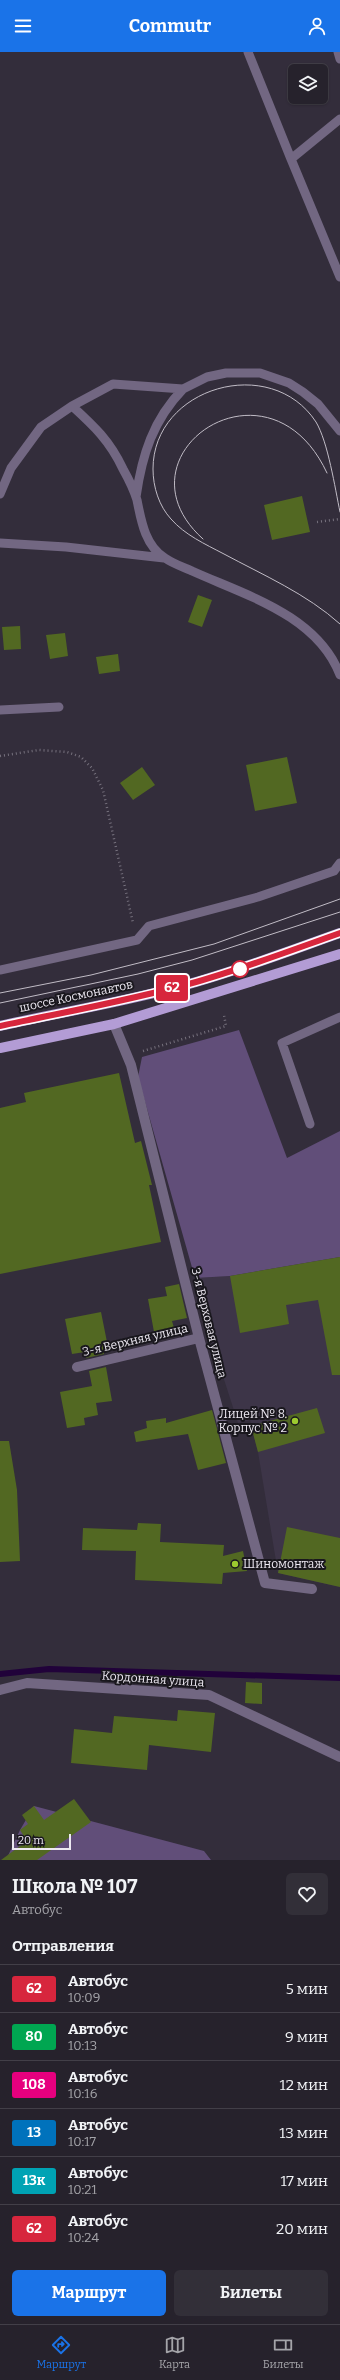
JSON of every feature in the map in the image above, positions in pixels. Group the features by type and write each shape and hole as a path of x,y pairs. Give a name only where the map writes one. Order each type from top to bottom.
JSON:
{"main road":[{"name":"шоссе Космонавтов","path":"0,1026 195,983 297,950 340,933"},
{"path":"0,1048 114,1024 340,954"}],"street":[{"name":"3-я Верховая улица","path":"114,1024 131,1065 199,1338 265,1583 312,1589"},
{"name":"3-я Верхняя улица","path":"77,1367 199,1338"},
{"name":"Кордонная улица","path":"0,1690 27,1683 209,1695 340,1757"}],"lane":[{"path":"248,52 340,277"},
{"path":"338,52 340,59"},
{"path":"291,159 340,119"},
{"path":"136,498 140,474 152,432 168,406 183,389 207,377 226,373 260,373 275,377 289,383 318,404 340,431"},
{"path":"0,494 11,468 41,427 72,406 113,384 183,389"},
{"path":"72,406 101,432 123,468 136,498 139,516 146,536 164,558"},
{"path":"0,543 66,547 164,558 266,604 300,624 326,649 340,675"},
{"path":"0,710 59,707"},
{"path":"0,970 137,940 149,926 258,897 334,871 340,863"},
{"path":"310,1124 282,1043 340,1017"}],"path":[{"path":"317,522 340,519"},
{"path":"0,756 39,750 67,752 80,757 92,768 103,790 137,940"},
{"path":"143,1051 226,1026 224,1015"}],"shaded area":[{"path":"239,1030 287,1158 340,1131 340,1257 230,1276 195,1278 138,1077 142,1057"},
{"name":"Лицей № 8. Корпус № 2","path":"340,1257 340,1587 278,1573 258,1452 250,1420 238,1423 212,1342 195,1278 230,1276"},
{"path":"34,1806 204,1851 211,1860 6,1860 20,1830"}],"building":[{"path":"302,496 310,532 272,540 264,505"},
{"path":"198,595 212,600 202,627 188,622"},
{"path":"20,626 21,649 4,650 2,627"},
{"path":"65,633 68,656 50,659 46,635"},
{"path":"118,654 120,671 99,674 96,657"},
{"path":"287,757 297,803 255,811 246,765"},
{"path":"142,767 155,785 133,800 120,783"},
{"path":"119,1073 135,1143 141,1141 152,1185 149,1185 161,1242 0,1274 0,1108 26,1102 24,1093"},
{"path":"340,1257 340,1375 332,1375 318,1300 286,1305 289,1324 240,1333 230,1276"},
{"path":"179,1284 187,1318 172,1321 174,1328 154,1332 148,1299 167,1296 165,1287"},
{"path":"101,1312 108,1347 103,1348 104,1354 86,1358 85,1352 72,1354 65,1319"},
{"path":"106,1367 112,1401 96,1403 98,1415 84,1418 85,1425 67,1428 60,1392 92,1386 89,1371"},
{"path":"317,1408 325,1433 258,1452 251,1426"},
{"path":"212,1410 226,1463 198,1470 188,1434 136,1442 134,1432 147,1428 146,1421 166,1418 166,1423"},
{"path":"0,1441 9,1441 17,1490 20,1561 0,1562"},
{"path":"138,1523 161,1524 160,1542 224,1545 223,1556 243,1551 247,1571 223,1573 222,1584 135,1580 136,1551 82,1550 83,1528 137,1530"},
{"path":"287,1527 340,1538 340,1587 278,1573"},
{"path":"246,1682 262,1683 262,1704 245,1703"},
{"path":"178,1710 215,1713 211,1752 149,1745 147,1770 71,1763 74,1729 112,1733 114,1716 177,1721"},
{"path":"74,1799 91,1822 37,1860 1,1860 27,1841 20,1830 28,1824 22,1815 34,1806 44,1820"}],"waterway":[{"path":"0,1674 49,1669 340,1678"}],"tram line":[{"path":"340,512 328,453 316,422 296,401 272,389 245,385 218,389 193,400 172,417 158,441 153,469 154,483 160,502 171,519 183,530 203,543 299,594 327,613 340,624"},
{"path":"203,539 179,507 175,476 186,448 208,427 237,416 270,418 301,436 327,473"},
{"path":"0,993 91,975 214,944 340,899"},
{"path":"0,1003 138,974 192,960 340,912"}],"bus line":[{"name":"62","path":"0,1026 195,983 297,950 340,933"}],"place":[{"name":"Лицей № 8. Корпус № 2","path":"295,1421"},
{"name":"Шиномонтаж","path":"235,1564"}]}
